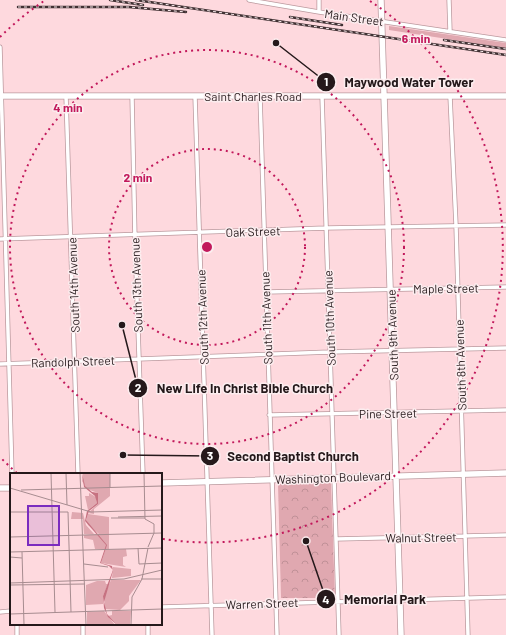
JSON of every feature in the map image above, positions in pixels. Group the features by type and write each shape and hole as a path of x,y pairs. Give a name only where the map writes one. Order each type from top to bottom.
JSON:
{"street":[{"name":"Main Street","path":"249,0 506,40"},
{"path":"319,0 319,12"},
{"name":"South 9th Avenue","path":"382,0 401,635"},
{"path":"449,0 450,31"},
{"path":"0,47 12,473"},
{"name":"Saint Charles Road","path":"1,96 506,96"},
{"name":"South 14th Avenue","path":"66,96 78,473"},
{"name":"South 13th Avenue","path":"132,96 143,473"},
{"name":"South 12th Avenue","path":"195,96 212,635"},
{"name":"South 11th Avenue","path":"260,96 277,635"},
{"name":"South 10th Avenue","path":"322,96 339,635"},
{"name":"South 8th Avenue","path":"450,96 456,225 468,635"},
{"name":"Oak Street","path":"0,239 326,228 506,225"},
{"name":"Maple Street","path":"266,292 506,287"},
{"name":"Randolph Street","path":"0,364 330,352 506,348"},
{"name":"Pine Street","path":"269,416 506,410"},
{"name":"Washington Boulevard","path":"162,483 506,473"},
{"name":"Walnut Street","path":"336,539 506,535"},
{"name":"Warren Street","path":"162,607 506,597"},
{"path":"0,612 10,611"}],"green space":[{"path":"389,26 506,43 506,48 389,30"},
{"path":"331,483 335,598 281,598 278,484"}],"railway":[{"path":"110,0 143,5"},
{"path":"136,0 506,55"},
{"path":"18,7 129,7 186,12"},
{"path":"290,17 342,25"},
{"path":"444,40 506,49"}],"place":[{"name":"Maywood Water Tower","path":"276,43"},
{"name":"New Life In Christ Bible Church","path":"122,325"},
{"name":"Second Baptist Church","path":"123,455"},
{"name":"Memorial Park","path":"306,541"}]}
